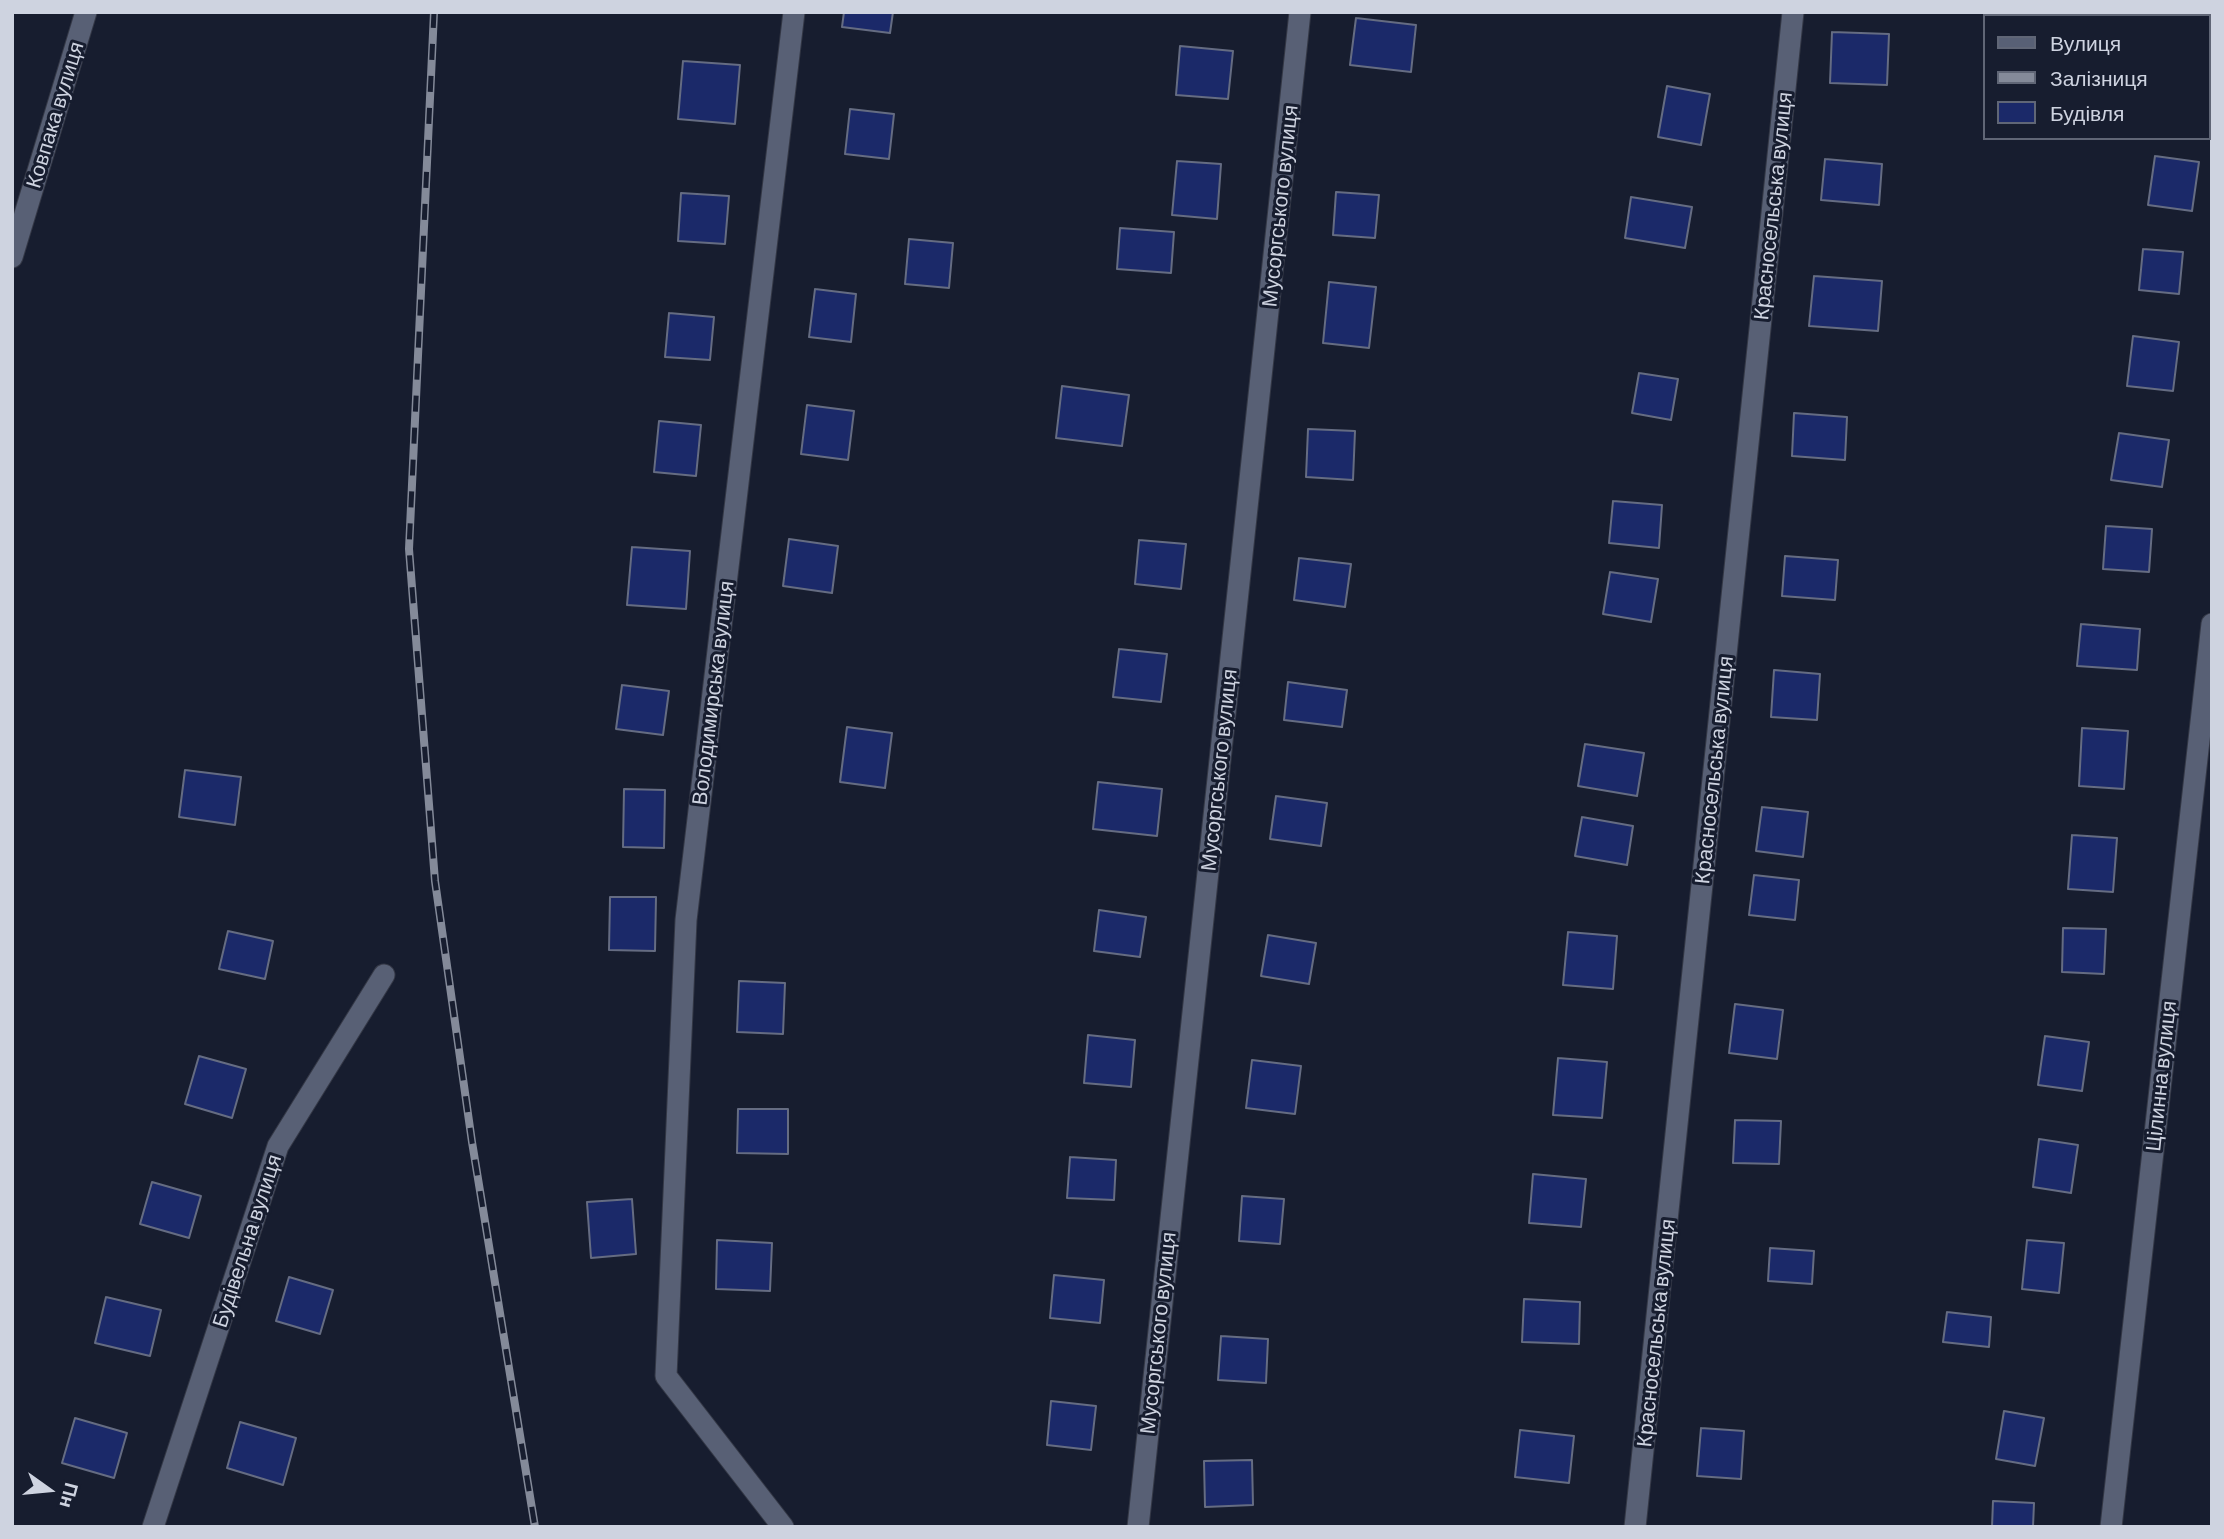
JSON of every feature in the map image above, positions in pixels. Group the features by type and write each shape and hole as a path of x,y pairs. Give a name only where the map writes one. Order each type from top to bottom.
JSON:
{"street":[{"name":"Ковпака вулиця","path":"12,257 18,220 86,12"},
{"name":"Володимирська вулиця","path":"783,1527 666,1376 687,920 794,12"},
{"name":"Мусоргського вулиця","path":"1138,1527 1300,12"},
{"name":"Красносельська вулиця","path":"1635,1527 1793,12"},
{"name":"Цілинна вулиця","path":"2111,1527 2212,624"},
{"name":"Будівельна вулиця","path":"153,1527 278,1146 384,975"}],"building":[{"path":"844,12 893,12 890,33 842,27"},
{"path":"2212,12 2212,28 2210,14 2179,14"},
{"path":"1356,18 1416,25 1411,72 1350,65"},
{"path":"1832,32 1889,34 1887,85 1830,83"},
{"path":"1180,46 1233,51 1228,99 1176,95"},
{"path":"683,61 740,65 735,124 678,119"},
{"path":"1667,86 1710,94 1701,145 1658,137"},
{"path":"850,109 894,114 889,159 845,154"},
{"path":"2155,156 2199,162 2192,211 2148,205"},
{"path":"1825,159 1882,164 1879,205 1821,200"},
{"path":"1177,161 1221,164 1217,219 1172,215"},
{"path":"1336,192 1379,195 1375,238 1333,235"},
{"path":"681,193 729,196 725,244 678,241"},
{"path":"1631,197 1692,207 1685,248 1625,238"},
{"path":"1120,228 1174,232 1171,273 1117,269"},
{"path":"909,239 953,243 949,288 905,284"},
{"path":"2143,249 2183,252 2179,294 2139,290"},
{"path":"1814,276 1882,281 1878,331 1809,326"},
{"path":"1329,282 1376,287 1369,348 1323,343"},
{"path":"815,289 856,294 851,342 809,337"},
{"path":"669,313 714,317 710,360 665,357"},
{"path":"2133,336 2179,342 2173,391 2127,386"},
{"path":"1639,373 1678,379 1671,420 1632,413"},
{"path":"1062,386 1129,395 1122,446 1056,438"},
{"path":"807,405 854,411 848,460 801,454"},
{"path":"1794,413 1847,417 1845,460 1792,456"},
{"path":"659,421 701,425 696,476 654,472"},
{"path":"1308,429 1355,431 1353,480 1306,477"},
{"path":"2119,433 2169,440 2162,487 2111,480"},
{"path":"1613,501 1662,505 1659,548 1609,543"},
{"path":"2106,526 2152,529 2149,572 2103,569"},
{"path":"789,539 838,546 832,593 783,586"},
{"path":"1139,540 1186,544 1181,589 1135,584"},
{"path":"632,547 690,551 686,609 627,605"},
{"path":"1785,556 1838,560 1835,600 1782,596"},
{"path":"1299,558 1351,564 1345,607 1294,600"},
{"path":"1610,572 1658,579 1651,622 1603,614"},
{"path":"2081,624 2140,629 2137,670 2077,666"},
{"path":"1119,649 1167,654 1161,702 1113,697"},
{"path":"1774,670 1820,674 1817,720 1771,717"},
{"path":"1288,682 1347,690 1342,727 1284,720"},
{"path":"622,685 669,691 663,735 616,729"},
{"path":"847,727 892,733 885,788 840,782"},
{"path":"2082,728 2128,731 2124,789 2079,786"},
{"path":"1585,744 1644,753 1637,796 1578,786"},
{"path":"185,770 241,777 235,825 179,817"},
{"path":"1098,782 1162,789 1157,836 1093,829"},
{"path":"624,789 665,790 664,848 623,847"},
{"path":"1276,796 1327,803 1321,846 1270,839"},
{"path":"1762,807 1808,812 1803,857 1756,851"},
{"path":"1582,817 1633,826 1627,865 1575,856"},
{"path":"2072,835 2117,838 2113,892 2068,889"},
{"path":"1754,875 1799,880 1795,920 1749,915"},
{"path":"610,897 656,897 655,951 609,950"},
{"path":"1099,910 1146,917 1140,957 1094,951"},
{"path":"2063,928 2106,929 2104,974 2062,972"},
{"path":"228,931 273,941 265,979 219,969"},
{"path":"1568,932 1617,936 1613,989 1563,985"},
{"path":"1268,935 1316,943 1309,984 1261,976"},
{"path":"739,981 785,983 783,1034 737,1032"},
{"path":"1735,1004 1783,1010 1777,1059 1729,1053"},
{"path":"1088,1035 1135,1040 1131,1087 1084,1083"},
{"path":"2045,1036 2089,1042 2082,1091 2038,1085"},
{"path":"199,1056 246,1069 232,1118 185,1104"},
{"path":"1558,1058 1607,1062 1602,1118 1553,1115"},
{"path":"1252,1060 1301,1066 1295,1114 1246,1108"},
{"path":"738,1109 788,1109 788,1154 737,1153"},
{"path":"1735,1120 1781,1121 1779,1164 1733,1163"},
{"path":"2039,1139 2078,1145 2071,1193 2033,1187"},
{"path":"1070,1157 1116,1160 1114,1200 1067,1198"},
{"path":"1533,1174 1586,1179 1581,1227 1529,1223"},
{"path":"152,1182 201,1196 189,1238 140,1224"},
{"path":"1242,1196 1284,1199 1280,1244 1239,1241"},
{"path":"632,1199 636,1254 591,1258 587,1202"},
{"path":"717,1240 772,1243 770,1291 716,1289"},
{"path":"2027,1240 2064,1243 2059,1293 2022,1289"},
{"path":"1770,1248 1814,1251 1812,1284 1768,1281"},
{"path":"1054,1275 1104,1280 1100,1323 1050,1318"},
{"path":"289,1277 333,1290 320,1334 276,1321"},
{"path":"106,1297 161,1310 150,1356 95,1343"},
{"path":"1524,1299 1580,1302 1579,1344 1522,1342"},
{"path":"1947,1312 1991,1317 1989,1347 1943,1342"},
{"path":"1221,1336 1268,1339 1266,1383 1218,1380"},
{"path":"1051,1401 1096,1406 1091,1450 1047,1445"},
{"path":"2004,1411 2044,1418 2035,1466 1996,1459"},
{"path":"75,1418 127,1433 114,1478 62,1463"},
{"path":"240,1422 296,1438 283,1485 227,1468"},
{"path":"1701,1428 1744,1431 1741,1479 1697,1476"},
{"path":"1520,1430 1574,1436 1569,1483 1515,1477"},
{"path":"1252,1460 1253,1505 1205,1507 1204,1461"},
{"path":"1993,1501 2034,1503 2033,1527 1992,1527"}],"railway":[{"path":"434,12 409,549 435,881 472,1142 535,1527"}]}
